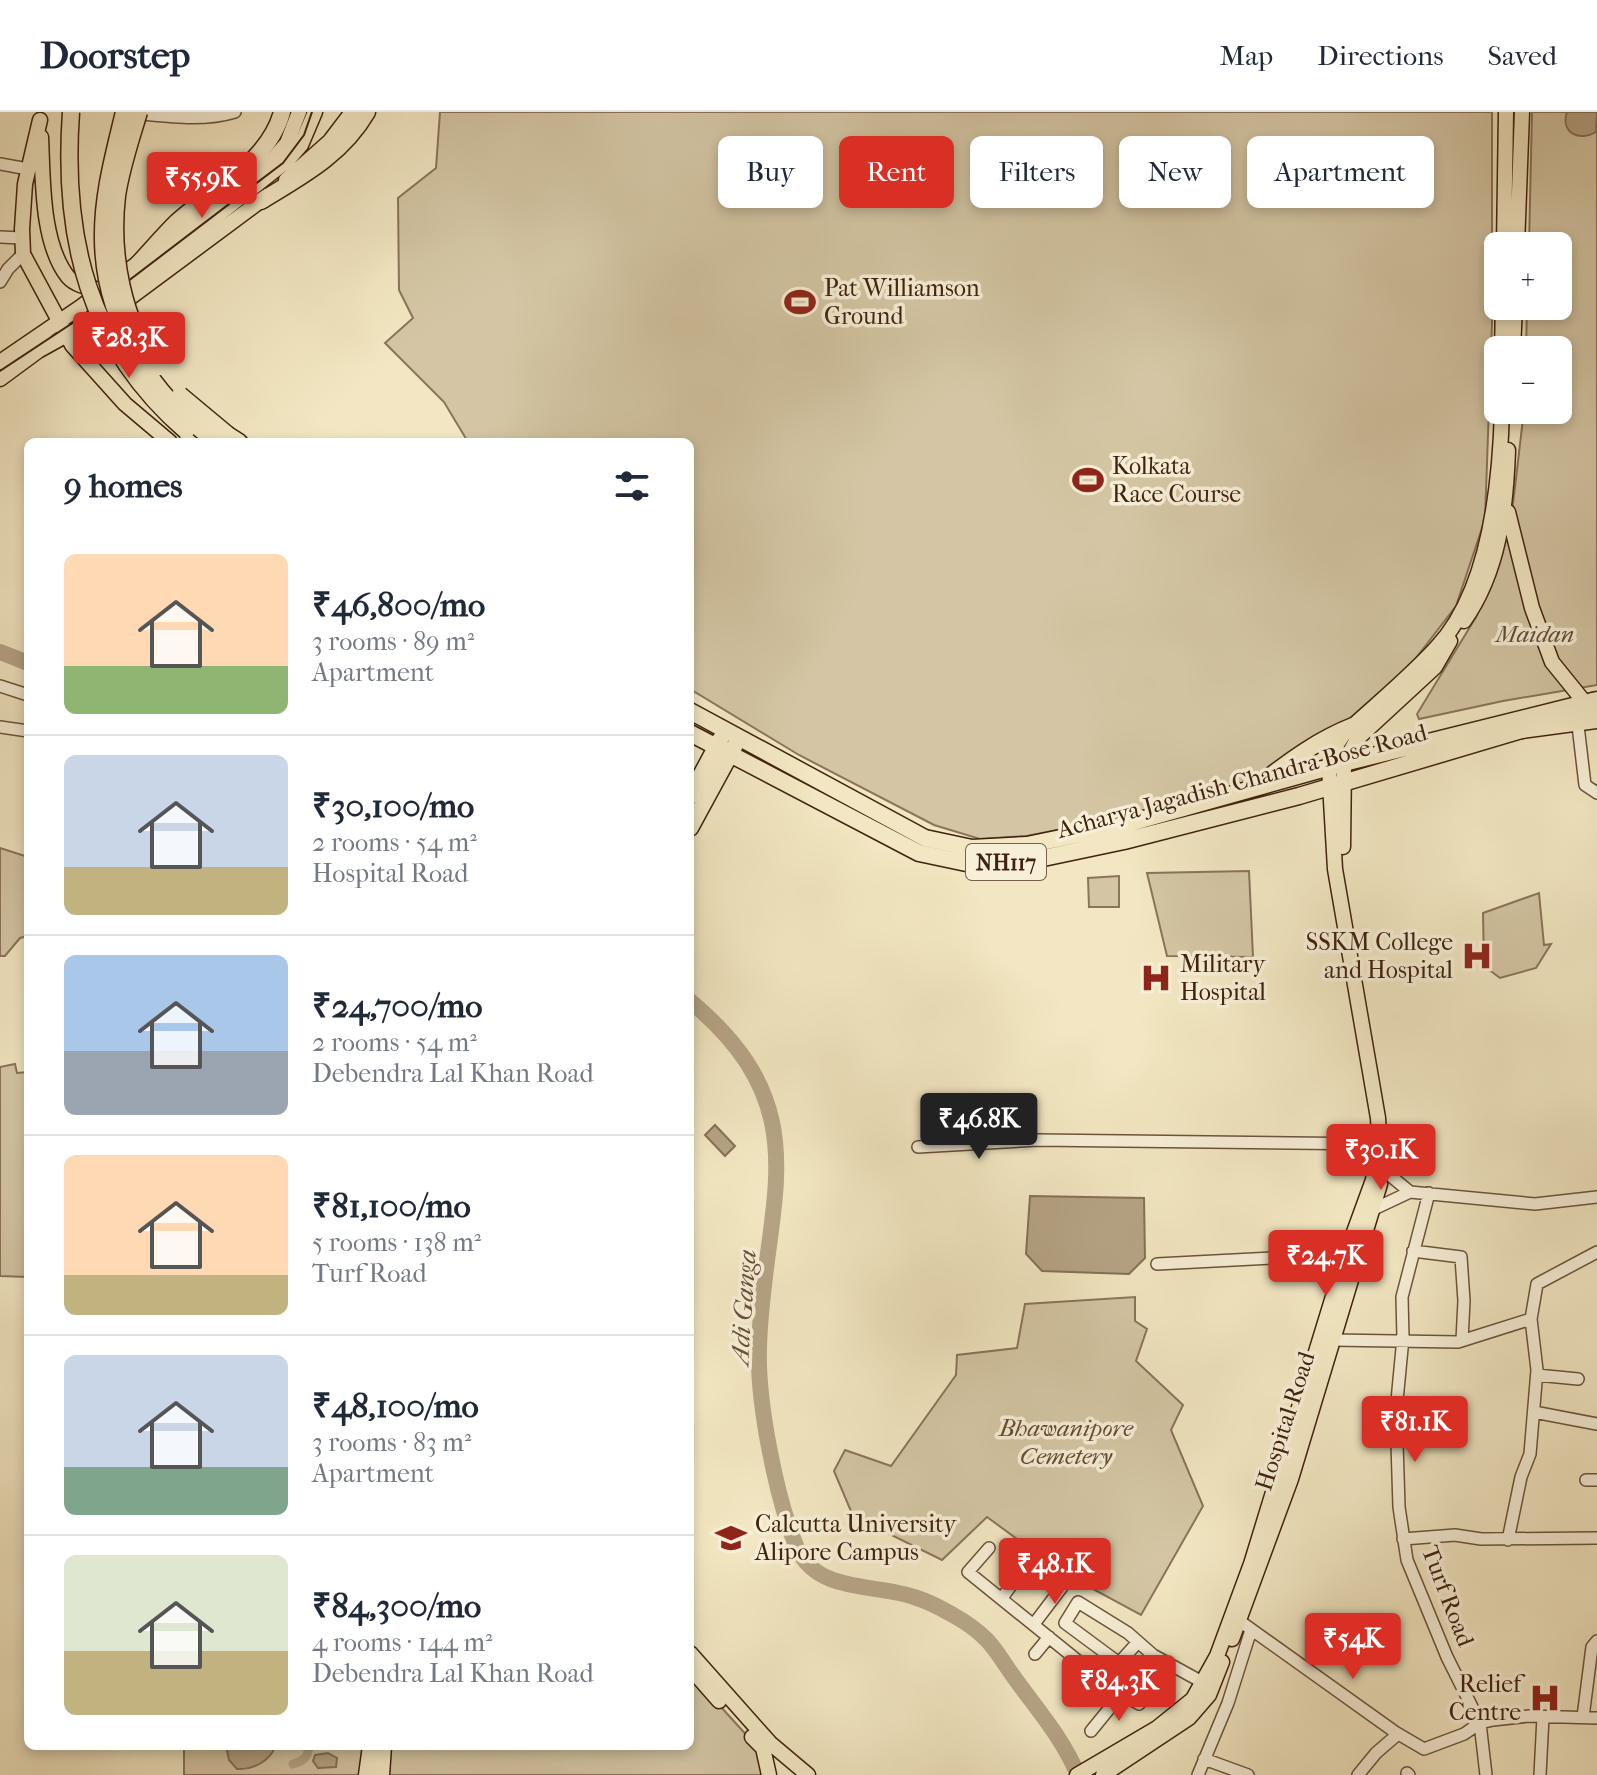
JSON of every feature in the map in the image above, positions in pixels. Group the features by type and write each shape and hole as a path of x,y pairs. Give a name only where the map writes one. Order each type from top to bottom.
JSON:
{"highway":[{"path":"125,112 104,209 106,275 114,305 128,342 160,389 179,410 225,438"},
{"path":"142,112 133,132 117,196 119,276 129,313 150,358 169,384 226,438"},
{"path":"138,264 177,223 259,152 272,135 282,112"},
{"path":"261,201 323,163 342,147 367,112"},
{"path":"71,113 70,181 74,224 85,281 96,310 124,364 166,414 194,438"},
{"name":"Acharya Jagadish Chandra Bose Road","path":"694,713 925,838 972,848 1027,845 1121,833 1338,784 1589,709"},
{"name":"Acharya Jagadish Chandra Bose Road","path":"694,735 919,853 971,864 1029,861 1257,787 1336,765 1589,709"},
{"path":"1257,787 1302,753 1353,726"},
{"path":"694,819 732,735"},
{"path":"694,791 723,751"},
{"path":"367,1775 370,1750"},
{"path":"381,1775 383,1750"}],"main road":[{"path":"0,362 105,289 273,159 287,143 299,112"},
{"path":"67,335 288,160 301,145 315,112"},
{"path":"0,379 38,351 119,306 261,201 330,141 352,112"},
{"path":"1504,232 1506,112"},
{"path":"1518,232 1522,112"},
{"path":"40,116 44,203 53,245 68,276 77,284 105,289"},
{"path":"40,116 25,184 23,246 72,345 103,381 164,438"},
{"path":"33,271 58,256"},
{"path":"1077,1775 1157,1728 1193,1699 1240,1622 1251,1564 1346,1254 1369,1208 1373,1180 1379,1166 1384,1117 1343,857 1334,749 1353,726 1438,646 1460,615 1485,550 1493,512 1501,424"},
{"path":"1336,765 1357,739 1435,667 1475,605 1502,530 1509,424"},
{"path":"1506,503 1532,608 1552,662 1589,709"},
{"name":"Acharya Jagadish Chandra Bose Road","path":"1589,709 1597,721"},
{"path":"1338,784 1335,869 1378,1118 1376,1144 1379,1166"},
{"name":"Hospital Road","path":"1107,1773 1189,1718 1209,1695 1240,1622 1291,1479 1369,1208"},
{"path":"694,1658 766,1746 770,1775"},
{"path":"694,1672 766,1746 808,1775"},
{"path":"770,1775 776,1766 791,1762"}],"street":[{"path":"125,112 184,118 235,112"},
{"path":"0,164 28,169"},
{"path":"0,237 23,246 0,282"},
{"path":"0,686 24,694"},
{"path":"1589,709 1585,785 1597,793"},
{"path":"0,727 24,730"},
{"path":"918,1147 1037,1140 1376,1144"},
{"path":"1379,1166 1410,1192"},
{"path":"1369,1208 1410,1192 1535,1204 1597,1197"},
{"name":"Turf Road","path":"1429,1193 1402,1297 1403,1340 1396,1411 1399,1507 1407,1560 1428,1616 1480,1723 1486,1775"},
{"path":"1413,1251 1461,1257 1464,1301 1462,1340"},
{"path":"1508,1540 1521,1477 1530,1454 1537,1375 1531,1319 1537,1284 1597,1252"},
{"path":"1157,1264 1346,1254"},
{"path":"1333,1340 1462,1340 1531,1319"},
{"path":"1537,1375 1578,1379"},
{"path":"1534,1412 1597,1424"},
{"path":"1403,1539 1455,1535 1508,1540 1597,1538"},
{"path":"989,1548 968,1572 1120,1694 1139,1704 1171,1665"},
{"path":"1002,1598 1023,1569"},
{"path":"1034,1624 1062,1587"},
{"path":"1138,1642 1119,1663 1065,1623 1078,1602 1138,1642 1153,1655 1202,1682"},
{"path":"1198,1775 1228,1703 1240,1622 1398,1734 1424,1749 1464,1734 1480,1723 1515,1716 1597,1718"},
{"path":"1035,1654 1049,1637"},
{"path":"1583,1717 1592,1647 1597,1641"},
{"path":"1091,1731 1153,1655"},
{"path":"1540,1775 1543,1717"},
{"path":"1358,1775 1376,1753 1398,1734"},
{"path":"1204,1759 1248,1775"}],"green space":[{"name":"Kolkata Race Course","path":"440,112 1492,112 1492,232 1484,232 1484,320 1492,320 1492,336 1484,336 1484,424 1488,424 1485,519 1456,606 1406,671 1318,747 1239,786 1124,817 1027,836 980,839 934,825 799,755 694,691 694,438 466,438 444,402 385,343 413,318 399,290 398,198 436,168"},
{"name":"Maidan","path":"1532,112 1597,112 1597,685 1419,719 1417,714 1476,617 1511,521 1522,424 1572,424 1572,336 1526,336 1527,320 1572,320 1572,232 1529,232"},
{"path":"0,848 24,856 24,937 5,956 0,956"},
{"path":"1249,871 1253,957 1167,956 1147,873"},
{"path":"1119,876 1119,907 1089,907 1088,878"},
{"path":"1539,893 1544,945 1551,944 1536,968 1500,978 1484,966 1483,913"},
{"path":"15,1064 17,1073 24,1072 24,1277 0,1276 0,1067"},
{"name":"Bhawanipore Cemetery","path":"1135,1297 1135,1321 1147,1329 1136,1361 1183,1405 1171,1430 1203,1506 1141,1615 1065,1574 987,1517 942,1560 853,1516 834,1471 845,1450 891,1466 956,1375 957,1355 1017,1348 1025,1304"},
{"path":"694,1677 761,1751 762,1775 383,1775 385,1750 694,1750"},
{"path":"184,1750 363,1750 361,1775 184,1775"}],"shaded area":[{"path":"1567,112 1597,112 1596,132 1584,136 1573,134 1566,125"},
{"path":"715,1125 735,1146 725,1156 705,1135"},
{"path":"1030,1196 1144,1198 1145,1258 1129,1274 1042,1271 1026,1254"},
{"path":"227,1750 273,1750 260,1764 249,1768 237,1769 229,1760"},
{"path":"328,1753 337,1758 336,1767 318,1768 313,1761 315,1755"}],"waterway":[{"name":"Adi Ganga","path":"0,652 24,661"},
{"name":"Adi Ganga","path":"694,1005 732,1042 758,1082 772,1121 776,1162 774,1204 763,1295 759,1369 775,1477 797,1548 806,1563 833,1580 919,1599 948,1612 979,1633 996,1650 1052,1728 1078,1775"},
{"path":"293,1764 305,1758 308,1750"}],"tram line":[{"path":"0,371 77,320 283,163 304,135 312,112"}],"place":[{"name":"Pat Williamson Ground","path":"800,302"},
{"name":"Kolkata Race Course","path":"1088,480"},
{"name":"SSKM College and Hospital","path":"1477,956"},
{"name":"Military Hospital","path":"1156,978"},
{"name":"Calcutta University Alipore Campus","path":"731,1538"},
{"name":"Relief Centre","path":"1545,1698"}]}
